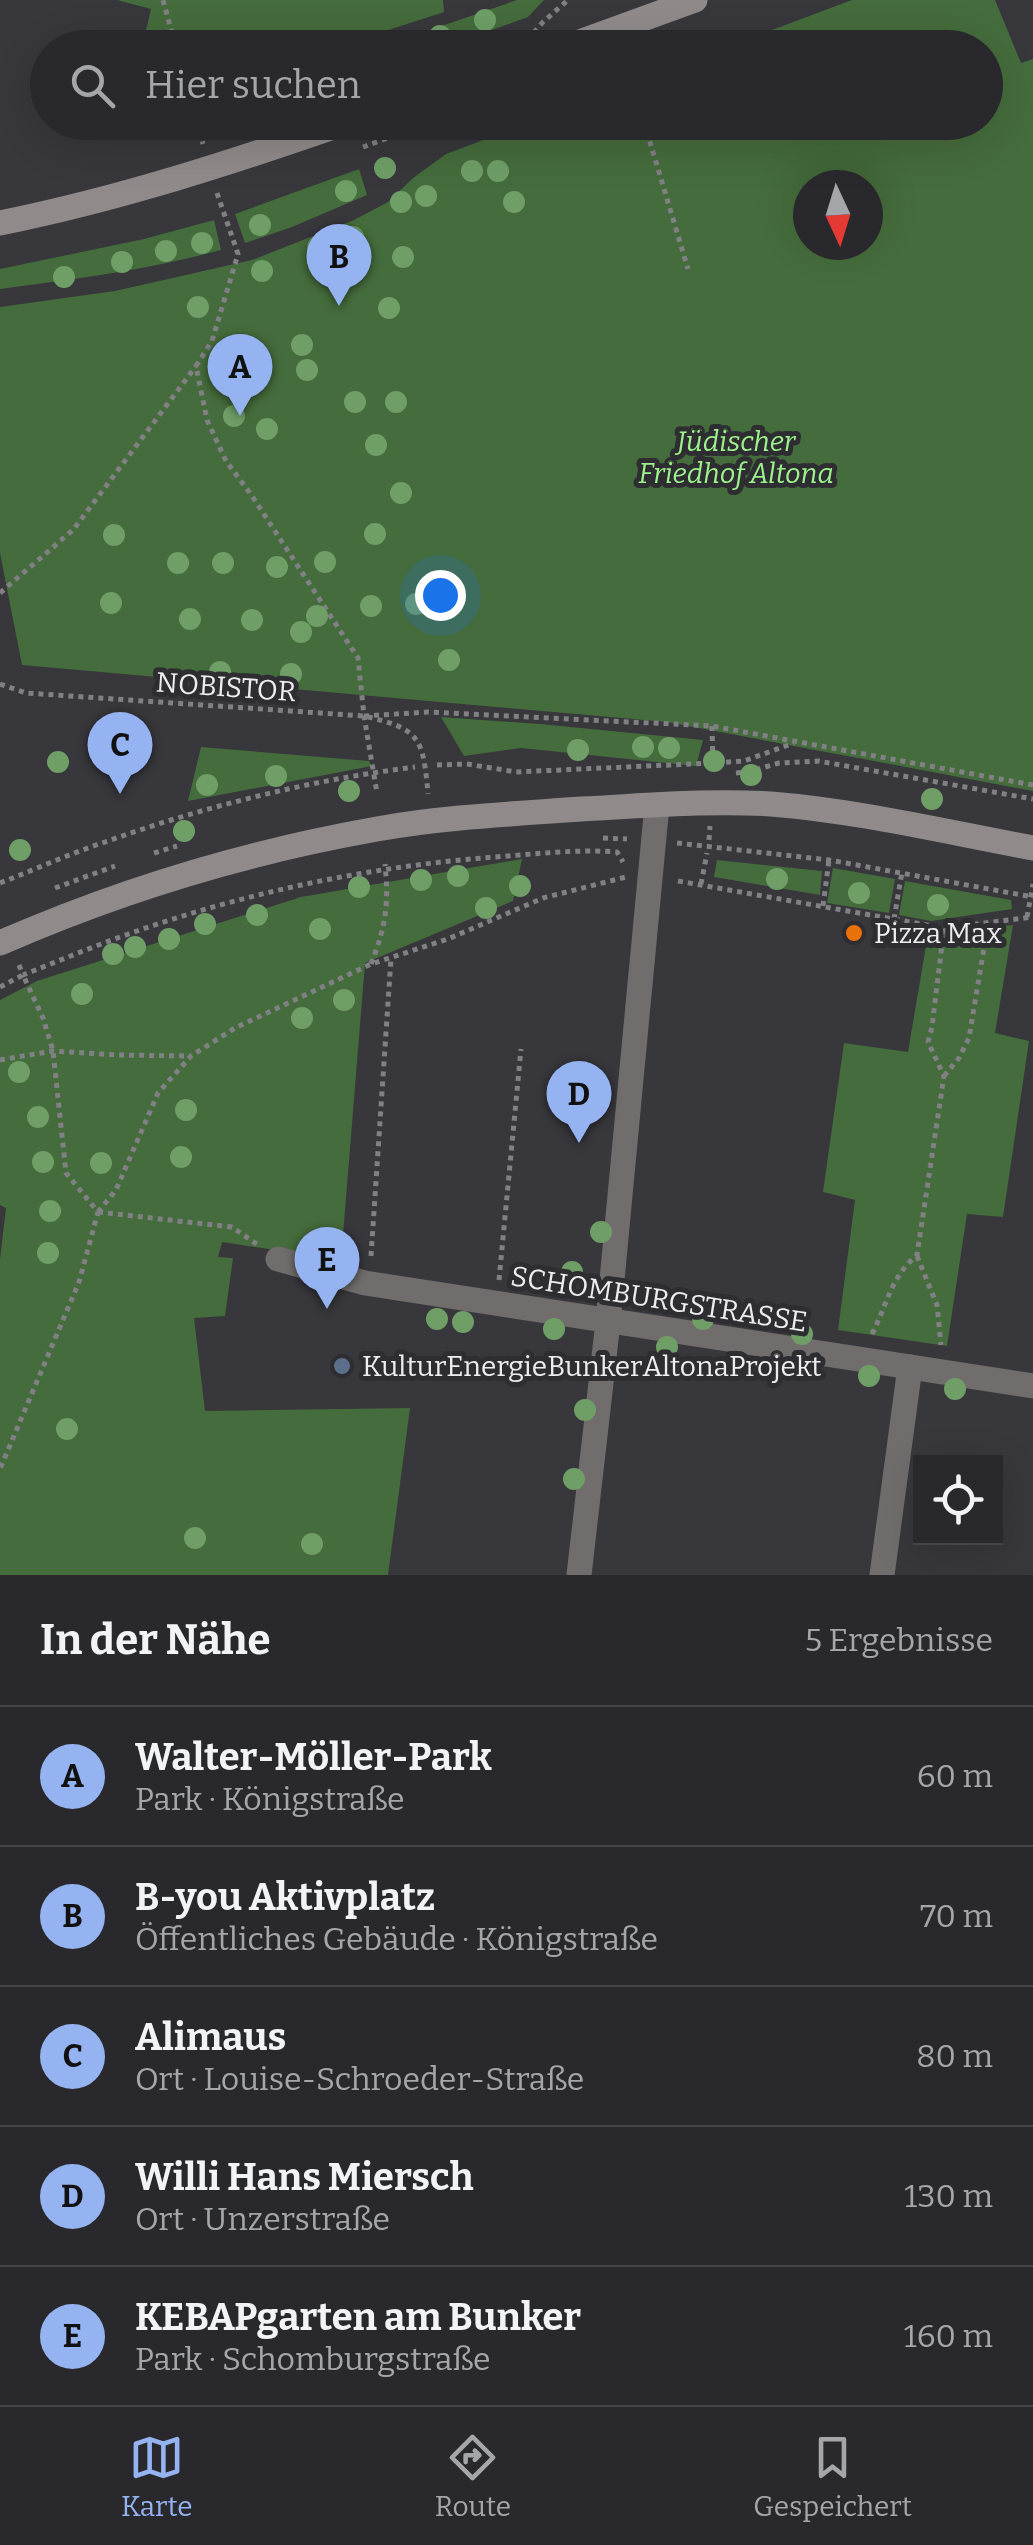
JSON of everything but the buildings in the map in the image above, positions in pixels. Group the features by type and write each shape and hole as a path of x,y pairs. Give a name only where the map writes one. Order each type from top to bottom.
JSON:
{"street":[{"path":"612,30 695,0"},
{"path":"0,223 210,170 296,140"},
{"path":"0,943 98,903 236,860 431,822 534,812 712,802 774,804 1033,848"},
{"path":"579,1575 608,1322 657,805"},
{"name":"SCHOMBURGSTRASSE","path":"278,1259 365,1283 1033,1386"},
{"path":"882,1575 910,1367"}],"path":[{"path":"536,30 568,0"},
{"path":"162,1 171,30"},
{"path":"649,140 688,269"},
{"path":"0,594 73,530 196,366 212,341 238,254"},
{"path":"196,366 207,420 226,461 358,658 376,793"},
{"name":"NOBISTOR","path":"0,684 26,693 364,716 391,722 412,733 426,766"},
{"path":"364,716 447,713 712,726 1033,785"},
{"path":"712,726 713,765"},
{"path":"437,765 468,764 516,772 713,765 744,760 797,742"},
{"path":"0,883 192,814 291,789 415,767"},
{"path":"594,837 830,860 1032,896"},
{"path":"0,987 136,931 203,910 386,866 588,850 617,852 634,876 544,898 448,939 372,964 234,1028 190,1056 158,1094 116,1190 98,1212 79,1282 0,1468"},
{"path":"700,884 707,853"},
{"path":"823,906 830,860"},
{"path":"372,964 388,907 386,866"},
{"path":"894,919 902,872"},
{"path":"674,881 944,928 1030,917 1033,884"},
{"path":"944,1374 938,1305 916,1255 944,1076 969,1038 988,922"},
{"path":"944,928 928,1042 944,1076"},
{"path":"365,1283 371,1258 392,958"},
{"path":"9,969 18,964"},
{"path":"23,975 53,1051 66,1172 98,1212 232,1227 278,1259"},
{"path":"497,1304 521,1049"},
{"path":"0,1060 53,1051 190,1056"},
{"path":"858,1360 883,1313 892,1284 916,1255"}],"green space":[{"path":"117,0 443,0 444,12 388,30 146,30 151,9"},
{"path":"517,0 544,0 528,17 492,30 430,30"},
{"name":"Jüdischer Friedhof Altona","path":"852,0 995,0 1021,63 1033,59 1033,791 667,722 22,665 0,553 0,307 115,291 252,260 354,220 388,202 446,154 483,140 1003,140 1003,30 772,30"},
{"path":"359,169 367,195 245,243 235,214"},
{"path":"214,220 221,250 84,278 0,289 0,269"},
{"path":"441,717 703,740 696,766 521,748 464,756"},
{"path":"201,747 369,761 372,766 188,801"},
{"path":"522,859 513,901 365,963 341,1260 222,1242 218,1257 233,1258 225,1316 194,1318 205,1411 410,1408 388,1575 0,1575 0,1259 6,1208 0,1205 0,1000 37,981 301,897"},
{"path":"717,860 822,871 820,895 714,877"},
{"path":"833,868 895,879 889,913 827,903"},
{"path":"905,881 1011,900 1012,909 931,921 899,915"},
{"path":"1013,925 995,1033 1029,1041 1003,1217 967,1214 947,1346 838,1330 855,1200 823,1192 844,1043 908,1052 928,934"}],"place":[{"name":"B-you Aktivplatz","path":"339,306"},
{"name":"Walter-Möller-Park","path":"240,416"},
{"name":"Alimaus","path":"120,794"},
{"name":"Pizza Max","path":"854,933"},
{"name":"Willi Hans Miersch","path":"579,1143"},
{"name":"KEBAPgarten am Bunker","path":"327,1309"},
{"name":"KulturEnergieBunkerAltonaProjekt","path":"342,1366"}]}
